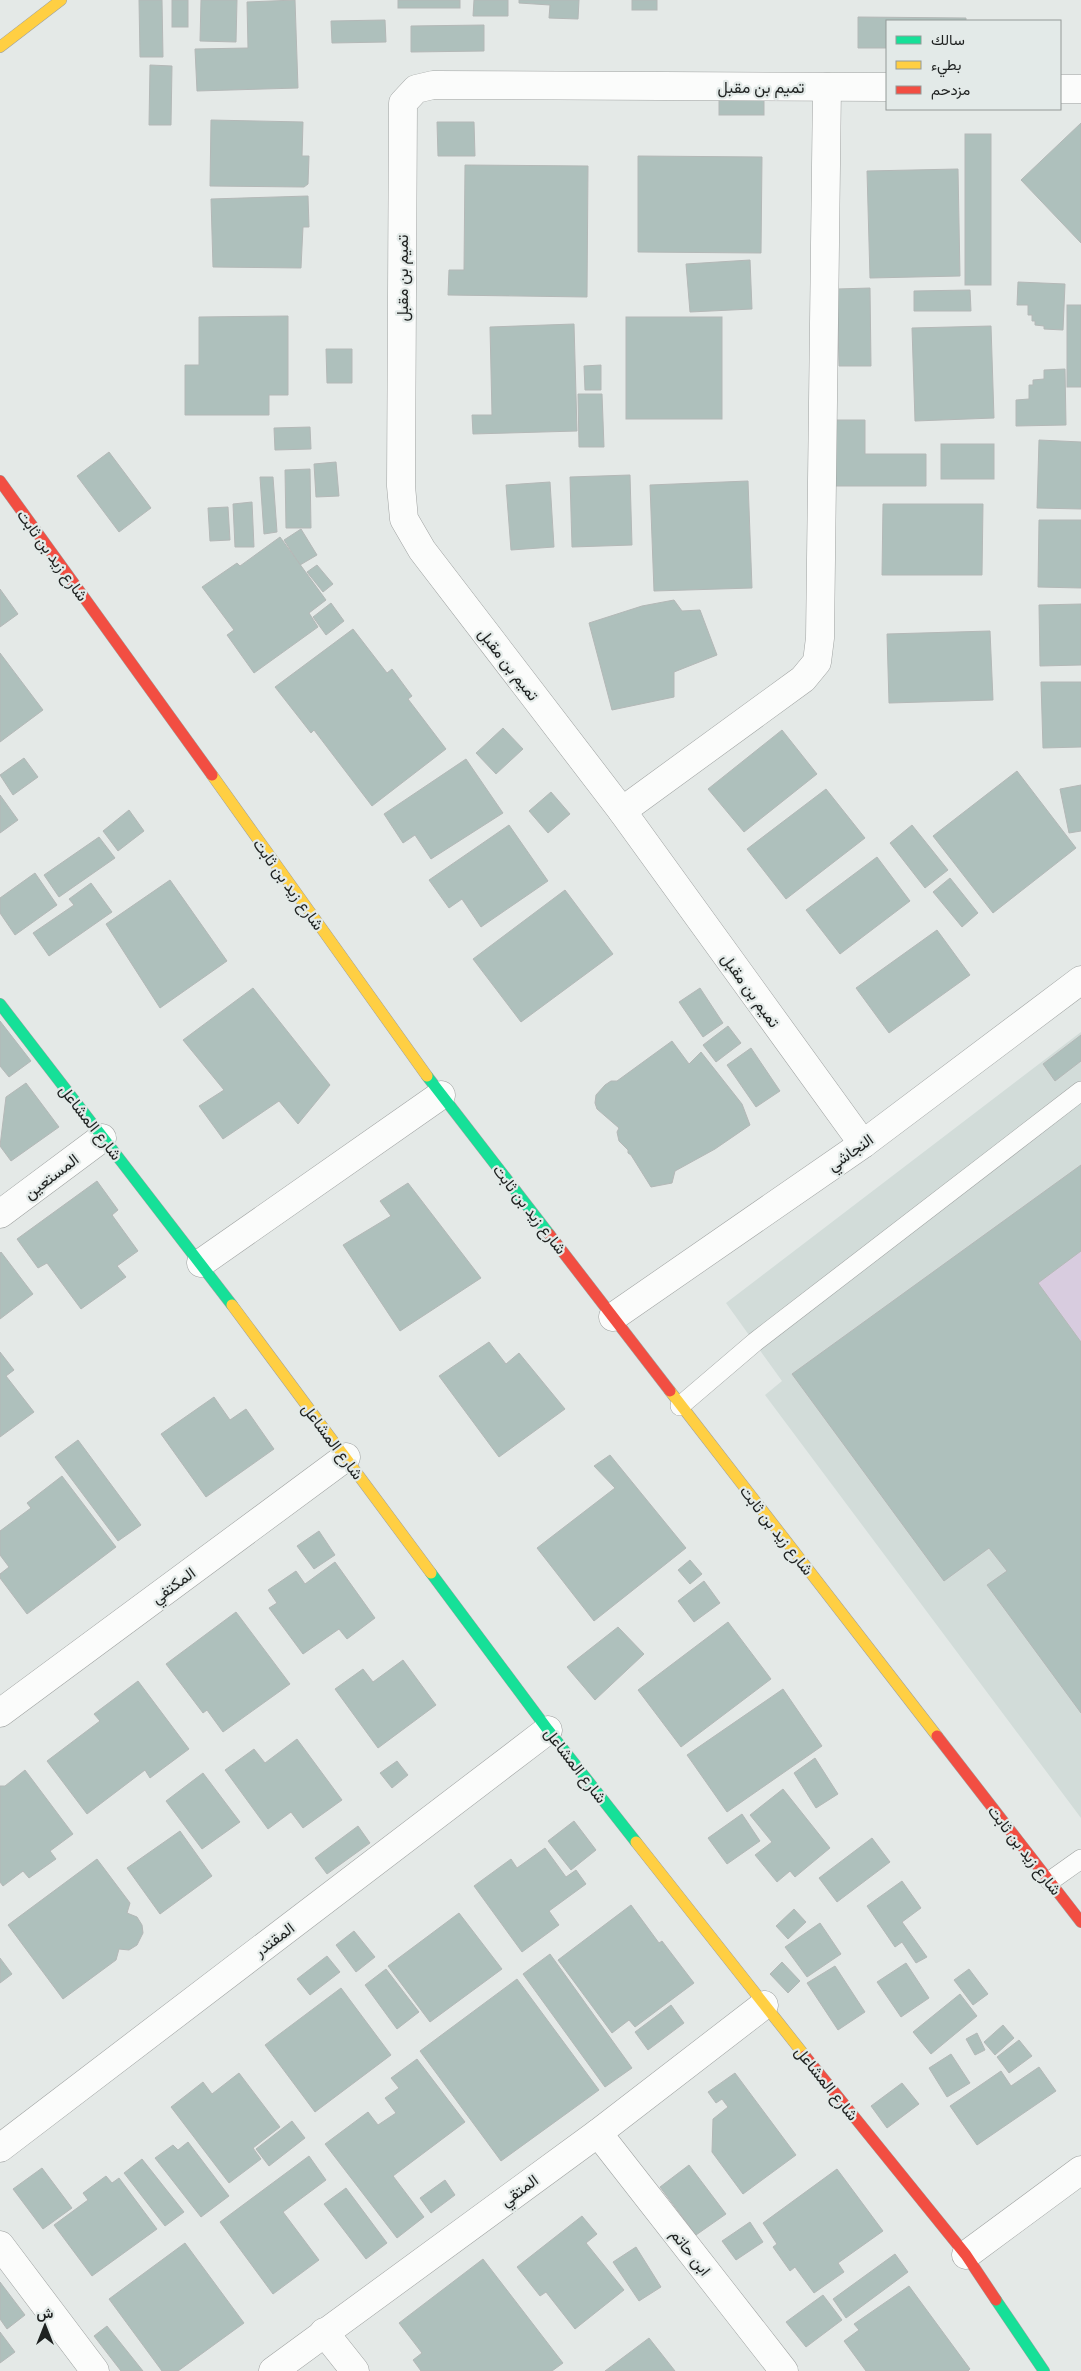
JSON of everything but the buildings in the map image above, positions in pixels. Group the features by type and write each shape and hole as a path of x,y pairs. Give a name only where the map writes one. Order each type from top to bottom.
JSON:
{"street":[{"path":"0,46 61,0"},
{"name":"تميم بن مقبل","path":"863,1144 622,811 422,550 404,519 400,486 403,103 416,89 433,85 886,88"},
{"name":"تميم بن مقبل","path":"622,811 803,679 817,662 820,638 827,87"},
{"path":"1061,89 1081,89"},
{"name":"شارع زيد بن ثابت","path":"0,481 441,1095 1081,1922"},
{"name":"النجاشي","path":"613,1317 863,1144 1081,980"},
{"name":"شارع المشاعل","path":"0,1004 102,1138 201,1263 548,1730 764,2005 966,2255 1044,2371"},
{"path":"201,1263 441,1095"},
{"name":"المستعين","path":"0,1214 102,1138"},
{"name":"المكتفي","path":"0,1713 346,1457"},
{"name":"المقتدر","path":"0,2148 548,1730"},
{"name":"المتقي","path":"273,2371 598,2132 764,2005"},
{"name":"ابن حاتم","path":"598,2132 784,2371"},
{"path":"966,2255 1081,2170"},
{"path":"0,2245 95,2371"},
{"path":"324,2332 354,2371"}],"lane":[{"path":"680,1406 756,1342 1081,1091"},
{"path":"1050,1882 1081,1859"}],"shaded area":[{"path":"1081,1032 1081,1818 765,1395 782,1381 726,1303"},
{"path":"1081,1251 1081,1342 1038,1283"}],"traffic: fast":[{"path":"0,1004 232,1305"},
{"path":"427,1076 549,1234"},
{"path":"431,1573 548,1730 636,1842"},
{"path":"996,2300 1044,2371"}],"traffic: slow":[{"path":"0,47 61,0"},
{"path":"212,775 427,1076"},
{"path":"232,1305 431,1573"},
{"path":"670,1391 937,1736"},
{"path":"636,1842 805,2056"}],"traffic: jam":[{"path":"0,481 212,775"},
{"path":"549,1234 670,1391"},
{"path":"937,1736 1081,1922"},
{"path":"805,2056 966,2255 996,2300"}]}
